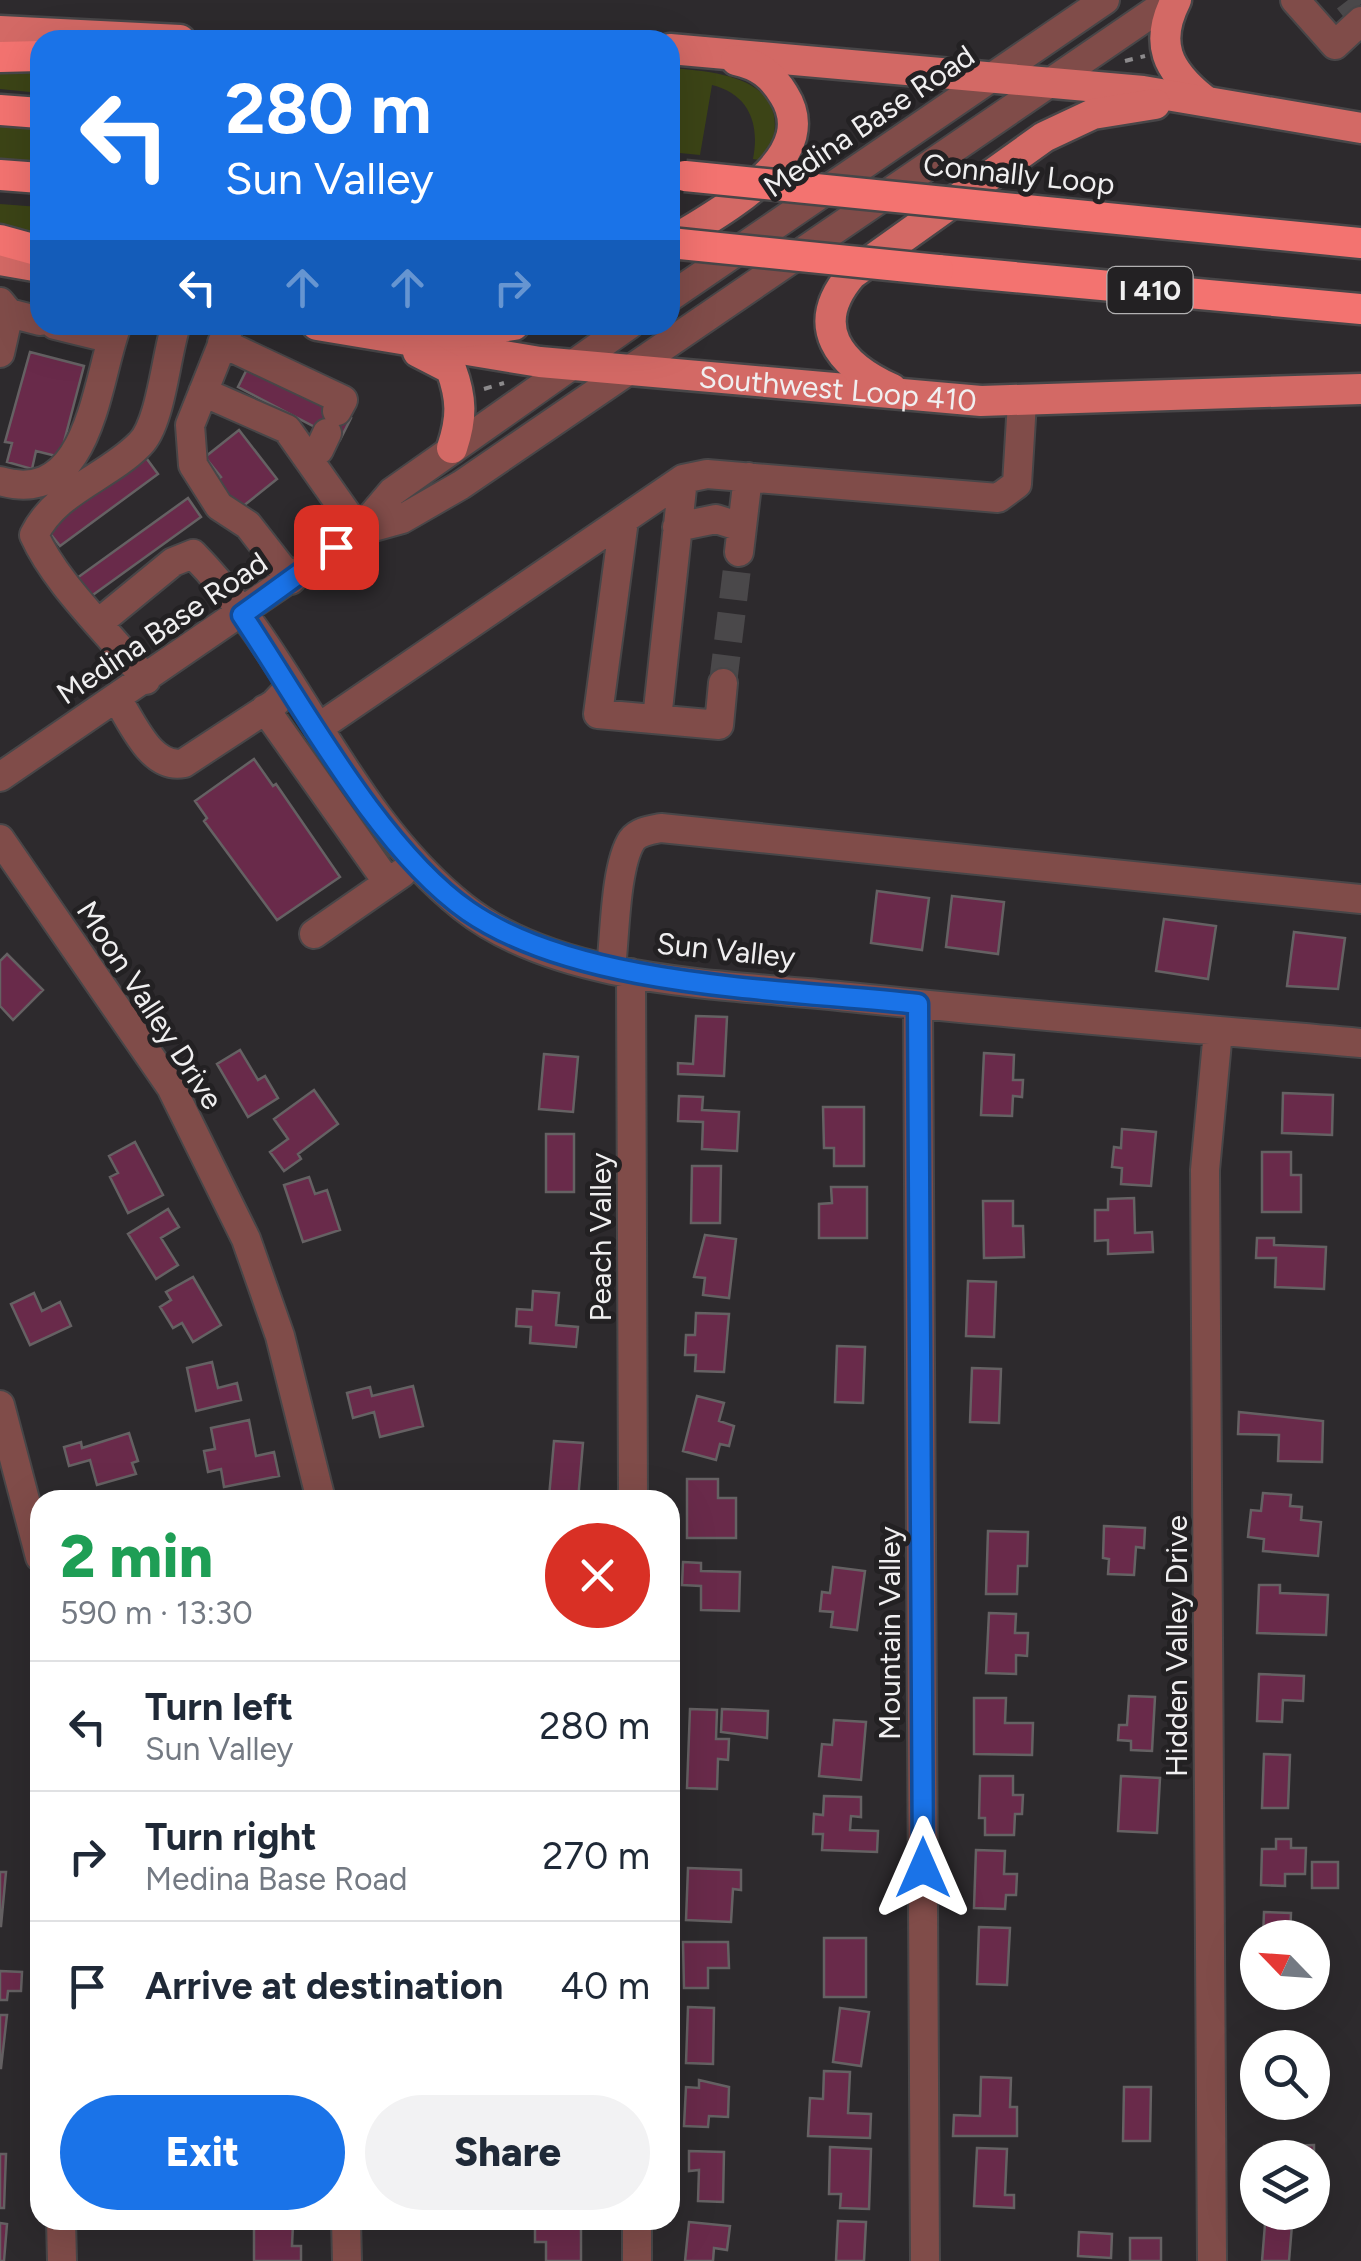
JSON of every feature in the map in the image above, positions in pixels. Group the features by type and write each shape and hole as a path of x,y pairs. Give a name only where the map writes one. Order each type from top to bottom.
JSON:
{"highway":[{"path":"0,57 30,56"},
{"path":"0,110 30,113"},
{"path":"0,175 30,177"},
{"name":"Connally Loop","path":"680,176 1361,243"},
{"path":"0,240 30,248"},
{"name":"I 410","path":"680,244 1361,310"}],"main road":[{"path":"1174,0 1166,27 1165,52 1175,73 1203,99"},
{"path":"0,31 30,32"},
{"path":"685,50 1203,99 1361,128"},
{"path":"680,236 750,189 786,156 794,132 792,106 776,82 756,64 685,50"},
{"path":"912,396 860,371 836,347 831,330 832,307 852,274 1056,130 1107,110 1203,99"},
{"path":"0,260 30,265"},
{"name":"Southwest Loop 410","path":"368,335 573,364 912,396 1022,402 1361,389"},
{"path":"398,341 442,335"},
{"path":"398,341 451,370 461,395 461,420 452,448"}],"street":[{"name":"Medina Base Road","path":"680,290 1105,0"},
{"name":"Medina Base Road","path":"359,531 402,520 446,494 1174,0"},
{"path":"1295,0 1335,46 1359,15"},
{"path":"0,353 4,308 30,317"},
{"path":"0,480 27,482 63,468 92,420 113,335"},
{"path":"146,680 101,621 48,566 34,535 42,518 64,498 143,442 173,335"},
{"path":"226,335 190,425 193,465 219,506 248,525 291,580"},
{"path":"228,335 343,400 319,450 306,456"},
{"name":"Medina Base Road","path":"0,777 291,580 359,531 392,492 615,335"},
{"path":"203,392 287,429 359,531"},
{"path":"318,728 683,479 707,474 998,498 1017,484 1022,402"},
{"path":"678,527 716,519 740,540 748,477"},
{"path":"657,719 683,479"},
{"path":"624,520 598,714 719,725 723,683"},
{"name":"Sun Valley","path":"101,621 173,562 193,554 242,615 392,836 465,909 537,948 621,970 918,1004 1361,1043"},
{"path":"117,699 157,759 173,766 184,763 265,709 290,687"},
{"path":"265,709 386,880"},
{"name":"Peach Valley","path":"634,1490 621,970 623,868 632,841 643,832 661,828 1361,898"},
{"name":"Moon Valley Drive","path":"0,838 171,1086 246,1239 280,1336 318,1490"},
{"path":"314,934 376,894 386,880 416,862"},
{"name":"Mountain Valley","path":"918,1004 925,2261"},
{"name":"Hidden Valley Drive","path":"1212,2261 1205,1170 1218,1031"},
{"path":"0,1405 30,1519"},
{"path":"61,2230 62,2261"},
{"path":"346,2230 347,2261"},
{"path":"637,2230 637,2261"}],"path":[{"path":"471,392 509,381"}],"green space":[{"path":"30,64 30,92 0,89 0,66"},
{"path":"680,69 715,73 753,86 766,98 774,114 774,134 766,161 753,159 755,134 749,112 735,95 712,85 700,155 680,153"},
{"path":"0,125 30,128 30,162 0,159"},
{"path":"0,204 30,206 30,240 0,233"}],"building":[{"path":"30,352 84,366 60,457 36,451 32,469 7,462 12,443 5,442"},
{"path":"249,365 351,418 340,440 238,387"},
{"path":"239,430 277,479 237,511 214,482 221,477 205,457"},
{"path":"144,455 158,474 60,546 45,527"},
{"path":"188,498 201,517 90,597 77,578"},
{"path":"254,759 273,786 276,784 340,877 277,920 204,821 207,818 195,801"},
{"path":"877,891 929,898 922,950 871,943"},
{"path":"952,896 1004,902 998,954 946,947"},
{"path":"1164,919 1216,926 1208,979 1156,971"},
{"path":"1294,932 1345,938 1338,989 1287,986"},
{"path":"7,954 43,990 13,1020 0,1006 0,961"},
{"path":"696,1016 727,1017 724,1076 678,1074 678,1063 693,1064"},
{"path":"240,1050 258,1080 265,1076 278,1098 248,1117 217,1064"},
{"path":"984,1053 1014,1055 1013,1080 1023,1080 1022,1097 1013,1096 1012,1116 981,1115"},
{"path":"544,1054 578,1057 573,1112 539,1109"},
{"path":"314,1090 338,1124 298,1154 301,1159 284,1171 270,1152 288,1139 274,1119"},
{"path":"1283,1093 1333,1095 1332,1135 1282,1133"},
{"path":"679,1096 703,1097 702,1110 739,1112 737,1151 702,1149 703,1122 678,1121"},
{"path":"823,1107 864,1107 864,1166 834,1166 834,1148 824,1148"},
{"path":"1122,1129 1156,1132 1151,1186 1121,1184 1122,1168 1112,1167 1114,1147 1121,1148"},
{"path":"546,1134 574,1134 574,1192 546,1192"},
{"path":"135,1142 163,1195 128,1213 110,1177 118,1173 109,1156"},
{"path":"1262,1152 1291,1152 1291,1175 1301,1175 1301,1212 1262,1212"},
{"path":"692,1166 721,1166 720,1223 691,1223"},
{"path":"309,1177 315,1194 327,1190 340,1230 303,1242 284,1185"},
{"path":"831,1187 867,1187 867,1238 819,1238 819,1204 832,1203"},
{"path":"1134,1198 1135,1233 1152,1232 1153,1252 1108,1254 1108,1240 1095,1241 1095,1210 1108,1210 1108,1199"},
{"path":"983,1201 1013,1201 1013,1226 1023,1226 1024,1257 984,1258"},
{"path":"168,1209 179,1227 161,1238 178,1265 156,1279 128,1234"},
{"path":"705,1235 736,1239 729,1298 703,1295 705,1278 694,1277"},
{"path":"1257,1238 1274,1238 1274,1245 1326,1247 1324,1289 1275,1287 1276,1258 1256,1258"},
{"path":"193,1277 221,1325 193,1342 182,1323 173,1328 160,1307 171,1300 166,1292"},
{"path":"968,1281 996,1282 994,1337 966,1336"},
{"path":"533,1291 559,1293 556,1325 578,1327 576,1347 530,1343 531,1327 516,1326 517,1309 532,1310"},
{"path":"34,1293 42,1311 60,1302 71,1326 30,1345 11,1304"},
{"path":"696,1313 729,1314 724,1372 695,1371 696,1355 685,1355 686,1335 695,1335"},
{"path":"837,1346 865,1347 863,1403 835,1402"},
{"path":"212,1362 218,1388 237,1383 241,1400 196,1411 187,1368"},
{"path":"972,1368 1001,1369 999,1423 970,1422"},
{"path":"413,1386 423,1426 380,1437 374,1412 353,1418 347,1393 370,1387 372,1396"},
{"path":"697,1396 724,1403 719,1421 734,1426 729,1446 720,1444 716,1460 683,1451"},
{"path":"1239,1412 1323,1421 1322,1462 1278,1461 1279,1435 1238,1434"},
{"path":"249,1420 256,1456 274,1452 279,1476 224,1487 221,1469 208,1472 204,1451 215,1449 211,1428"},
{"path":"129,1433 138,1461 132,1463 136,1474 97,1485 90,1460 69,1466 64,1447 81,1442 82,1448"},
{"path":"554,1441 583,1443 579,1490 550,1490"},
{"path":"687,1479 718,1479 718,1498 736,1498 736,1538 687,1538"},
{"path":"1263,1493 1291,1495 1290,1506 1302,1507 1301,1520 1321,1522 1318,1556 1263,1551 1264,1539 1248,1537 1251,1510 1261,1511"},
{"path":"1104,1526 1145,1528 1144,1548 1136,1547 1134,1575 1108,1574 1109,1559 1103,1558"},
{"path":"988,1531 1028,1532 1027,1566 1018,1566 1017,1594 986,1594"},
{"path":"683,1562 701,1563 701,1571 740,1572 739,1611 701,1610 701,1586 682,1585"},
{"path":"833,1567 865,1571 857,1630 831,1627 833,1612 820,1611 822,1592 830,1593"},
{"path":"1259,1585 1280,1585 1280,1593 1328,1595 1326,1635 1257,1633"},
{"path":"989,1613 1016,1614 1015,1633 1028,1633 1027,1656 1016,1655 1016,1674 986,1673"},
{"path":"1259,1674 1304,1676 1303,1701 1283,1700 1282,1722 1257,1721"},
{"path":"1129,1696 1155,1697 1152,1751 1131,1750 1131,1741 1118,1740 1119,1725 1127,1725"},
{"path":"974,1698 1006,1698 1005,1723 1033,1723 1032,1755 974,1754"},
{"path":"690,1709 717,1710 716,1739 729,1739 728,1760 718,1759 717,1789 687,1788"},
{"path":"722,1709 768,1711 767,1738 721,1732"},
{"path":"834,1720 866,1722 861,1780 819,1776 822,1744 832,1745"},
{"path":"1264,1754 1290,1755 1288,1808 1262,1808"},
{"path":"980,1776 1013,1776 1013,1795 1023,1795 1022,1814 1015,1814 1014,1835 985,1835 985,1818 979,1818"},
{"path":"1121,1776 1160,1778 1157,1833 1118,1831"},
{"path":"824,1796 861,1797 861,1817 851,1816 850,1830 878,1831 877,1852 822,1850 823,1834 813,1834 814,1814 823,1815"},
{"path":"1276,1839 1291,1839 1291,1848 1306,1848 1305,1874 1285,1874 1285,1886 1261,1885 1262,1849 1276,1849"},
{"path":"976,1850 1005,1851 1004,1874 1017,1874 1016,1895 1006,1895 1005,1909 974,1908"},
{"path":"1312,1862 1338,1862 1338,1888 1312,1888"},
{"path":"688,1868 741,1870 741,1890 733,1889 731,1922 686,1920"},
{"path":"0,1872 6,1872 1,1926 0,1926"},
{"path":"1264,1912 1291,1913 1291,1920 1264,1920"},
{"path":"979,1927 1010,1928 1007,1985 977,1984"},
{"path":"824,1938 866,1938 866,1997 824,1997"},
{"path":"683,1942 728,1942 729,1968 708,1968 708,1988 684,1988"},
{"path":"0,1971 22,1972 21,1991 8,1991 7,2000 0,2000"},
{"path":"688,2007 714,2008 713,2064 686,2063"},
{"path":"840,2008 869,2012 861,2066 833,2062"},
{"path":"0,2015 7,2015 1,2068 0,2068"},
{"path":"824,2071 850,2072 848,2113 871,2114 870,2138 808,2136 810,2098 823,2099"},
{"path":"981,2077 1011,2078 1010,2107 1017,2107 1017,2136 953,2136 954,2115 980,2116"},
{"path":"699,2080 729,2087 728,2117 709,2116 708,2127 684,2126 686,2087 699,2088"},
{"path":"1124,2087 1151,2087 1150,2141 1123,2141"},
{"path":"830,2147 871,2149 869,2209 840,2208 841,2194 829,2194"},
{"path":"977,2148 1007,2149 1005,2195 1014,2195 1014,2208 974,2206"},
{"path":"689,2151 724,2152 723,2202 698,2201 699,2170 689,2171"},
{"path":"0,2154 6,2154 4,2208 0,2208"},
{"path":"838,2221 866,2222 864,2261 836,2261"},
{"path":"689,2222 730,2226 727,2250 714,2248 713,2261 685,2261"},
{"path":"0,2223 7,2224 4,2261 0,2261"},
{"path":"254,2230 293,2230 292,2246 301,2246 301,2261 254,2261"},
{"path":"535,2230 581,2230 581,2261 546,2261 546,2242 535,2242"},
{"path":"1265,2230 1292,2230 1289,2261 1262,2261"},
{"path":"1079,2232 1112,2234 1111,2258 1078,2256"},
{"path":"1130,2238 1161,2238 1161,2261 1130,2261"}],"tunnel":[{"path":"1348,0 1355,9"},
{"path":"723,683 739,552"}],"route":[{"path":"336,547 242,615 392,836 465,909 537,948 631,973 918,1004 923,1868"}]}
